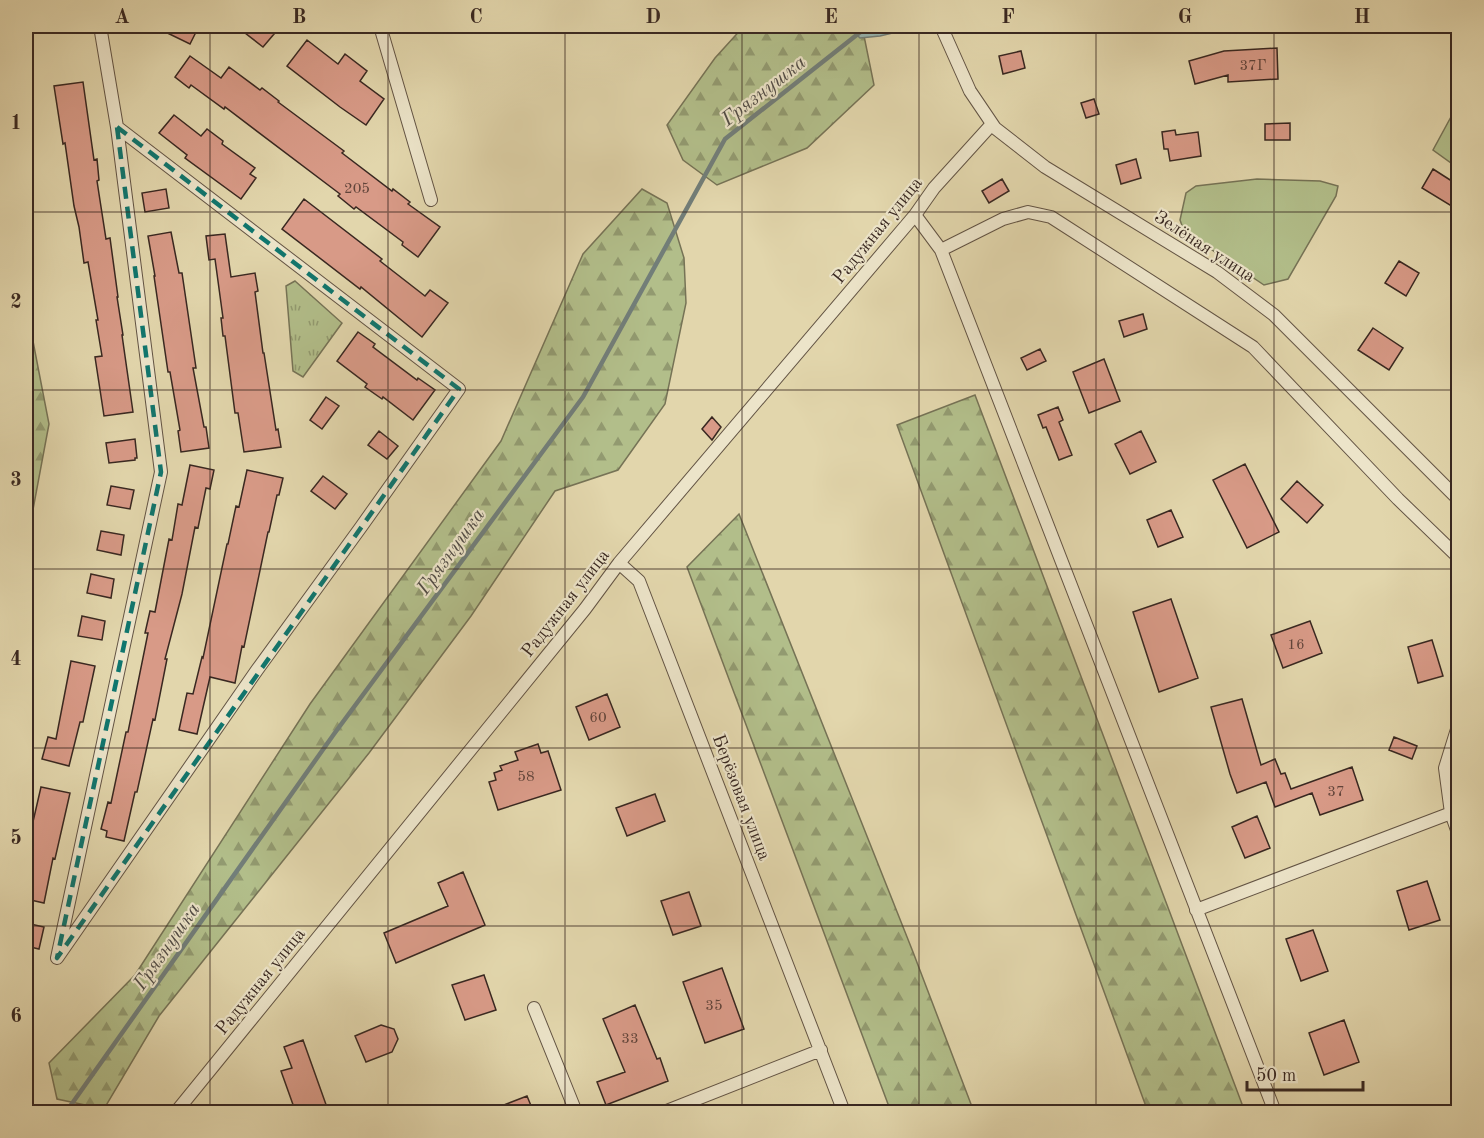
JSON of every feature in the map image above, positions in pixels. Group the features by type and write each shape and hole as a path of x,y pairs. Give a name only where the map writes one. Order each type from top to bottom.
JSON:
{"street":[{"path":"100,26 117,127 161,472 57,958 257,670 459,389 117,127"},
{"path":"380,26 431,200"},
{"name":"Зелёная улица","path":"940,26 970,91 995,128 1045,167 1217,272 1274,315 1458,499"},
{"name":"Радужная улица","path":"176,1113 620,563 915,215 934,188 992,124"},
{"path":"941,250 1003,219 1028,212 1051,217 1253,347 1398,499 1458,557"},
{"path":"915,215 941,250 1275,1113"},
{"name":"Берёзовая улица","path":"620,563 639,581 844,1113"},
{"path":"1458,726 1445,768 1451,813 1458,833"},
{"path":"1196,910 1451,813"},
{"path":"534,1008 576,1113"},
{"path":"664,1113 821,1050"}],"highlighted area":[{"path":"117,127 459,389 57,958 161,472"}],"green space":[{"path":"744,26 862,26 874,85 807,148 717,185 683,160 667,125 715,58"},
{"path":"1458,104 1458,168 1433,150"},
{"path":"1257,179 1320,181 1338,186 1336,196 1288,279 1264,285 1184,231 1180,220 1186,193 1196,186"},
{"path":"642,189 667,203 684,258 686,303 665,404 618,470 555,491 471,616 369,753 159,1016 104,1109 57,1099 49,1063 135,975 310,704 501,441 583,254"},
{"path":"295,281 342,323 303,377 293,371 286,286"},
{"path":"26,305 49,424 26,547"},
{"path":"975,395 1245,1112 1148,1112 897,425"},
{"path":"739,514 974,1112 891,1112 687,567"}],"water":[{"path":"851,26 893,26 893,33 860,38"}],"building":[{"path":"153,26 199,26 190,44"},
{"path":"236,26 264,26 274,34 263,47"},
{"path":"307,40 338,64 345,54 367,71 360,81 384,99 366,125 287,66"},
{"path":"1277,48 1278,79 1228,82 1228,75 1195,84 1189,61 1224,51"},
{"path":"1021,51 1025,68 1003,74 999,56"},
{"path":"190,56 221,78 229,67 260,90 262,88 344,151 342,153 392,191 393,189 410,202 408,204 440,227 418,257 402,245 403,242 356,207 354,209 338,196 340,194 225,107 224,109 191,85 189,88 175,77"},
{"path":"83,82 94,160 97,159 99,180 97,181 106,239 110,238 133,412 104,416 95,357 102,356 96,320 98,320 88,262 84,263 54,86"},
{"path":"1094,99 1099,114 1086,118 1081,103"},
{"path":"174,115 201,136 207,129 223,141 222,144 255,168 250,174 256,178 241,199 185,158 187,155 159,133"},
{"path":"1290,123 1290,140 1265,140 1265,124"},
{"path":"1175,130 1176,135 1198,132 1201,156 1170,161 1168,149 1164,149 1162,132"},
{"path":"1136,159 1141,178 1121,184 1116,165"},
{"path":"1433,169 1458,185 1458,210 1422,188"},
{"path":"1002,179 1009,191 989,203 982,191"},
{"path":"166,189 169,208 145,212 142,193"},
{"path":"304,199 382,259 380,261 425,296 430,290 448,303 422,337 361,287 360,289 282,229"},
{"path":"171,232 179,273 182,273 196,368 193,368 209,448 181,452 178,431 180,430 170,372 168,372 148,236"},
{"path":"225,234 231,277 255,273 258,291 255,292 263,353 281,447 244,452 238,413 235,413 225,336 223,336 221,318 223,318 215,259 209,260 206,236"},
{"path":"1399,261 1419,273 1406,296 1385,283"},
{"path":"1143,314 1147,329 1124,337 1119,321"},
{"path":"1373,328 1403,348 1389,370 1358,350"},
{"path":"358,332 375,344 373,347 417,380 418,378 435,390 413,420 383,397 382,399 365,387 367,384 337,361"},
{"path":"1040,349 1046,361 1027,370 1021,358"},
{"path":"1104,359 1120,401 1089,413 1073,372"},
{"path":"326,397 339,406 322,429 310,420"},
{"path":"1058,407 1063,420 1059,422 1072,455 1059,460 1046,427 1043,428 1038,415"},
{"path":"712,417 721,427 712,440 702,429"},
{"path":"379,431 398,446 387,459 368,445"},
{"path":"1141,431 1156,462 1130,474 1115,444"},
{"path":"135,439 137,458 135,460 109,463 106,443"},
{"path":"1245,464 1279,532 1247,548 1213,480"},
{"path":"190,465 214,470 210,489 206,488 198,528 195,527 182,594 165,659 167,659 155,720 153,719 124,841 106,837 107,831 101,829 108,802 111,803 126,732 128,732 148,633 145,633 150,611 155,612 169,539 172,540 178,504 182,505"},
{"path":"247,470 283,478 268,532 235,683 210,677 197,734 179,730 187,693 193,694 203,658 227,544 236,506 239,507"},
{"path":"323,476 347,494 335,509 311,491"},
{"path":"1297,481 1323,505 1307,523 1281,499"},
{"path":"111,486 134,490 130,509 107,505"},
{"path":"1171,510 1183,537 1158,547 1147,520"},
{"path":"101,531 124,535 121,555 97,550"},
{"path":"91,574 114,579 111,598 87,593"},
{"path":"1171,599 1198,678 1159,692 1133,612"},
{"path":"82,616 105,621 102,640 78,636"},
{"path":"1310,621 1322,653 1283,668 1271,635"},
{"path":"1432,640 1443,676 1418,683 1408,647"},
{"path":"71,661 95,666 83,722 80,722 69,766 42,759 48,737 56,739"},
{"path":"607,694 620,727 589,740 576,707"},
{"path":"1242,699 1261,765 1275,759 1281,774 1285,773 1291,789 1352,767 1363,800 1320,815 1312,793 1275,807 1266,782 1237,793 1211,707"},
{"path":"1394,737 1417,746 1412,759 1389,750"},
{"path":"538,744 541,753 548,751 561,790 498,810 489,782 496,780 494,773 502,770 500,766 518,760 515,752"},
{"path":"41,787 70,793 44,903 26,899 26,852"},
{"path":"655,794 665,821 627,836 616,808"},
{"path":"1257,816 1270,848 1245,858 1232,827"},
{"path":"463,872 485,925 396,963 384,933 448,906 438,883"},
{"path":"1427,881 1440,920 1409,930 1397,891"},
{"path":"689,892 701,926 673,935 661,901"},
{"path":"26,923 44,927 39,949 26,946"},
{"path":"1313,930 1328,971 1301,981 1286,939"},
{"path":"722,968 744,1029 705,1043 683,982"},
{"path":"484,975 496,1010 465,1020 452,985"},
{"path":"635,1005 657,1059 660,1058 668,1081 606,1105 597,1082 625,1072 603,1019"},
{"path":"1344,1020 1359,1062 1324,1075 1309,1033"},
{"path":"381,1025 394,1029 398,1039 392,1052 366,1062 355,1036"},
{"path":"303,1040 329,1113 296,1113 281,1071 292,1068 284,1047"},
{"path":"527,1096 534,1113 486,1113 486,1112"}],"waterway":[{"name":"Грязнушка","path":"66,1112 334,734 583,397 725,139 868,26"}]}
